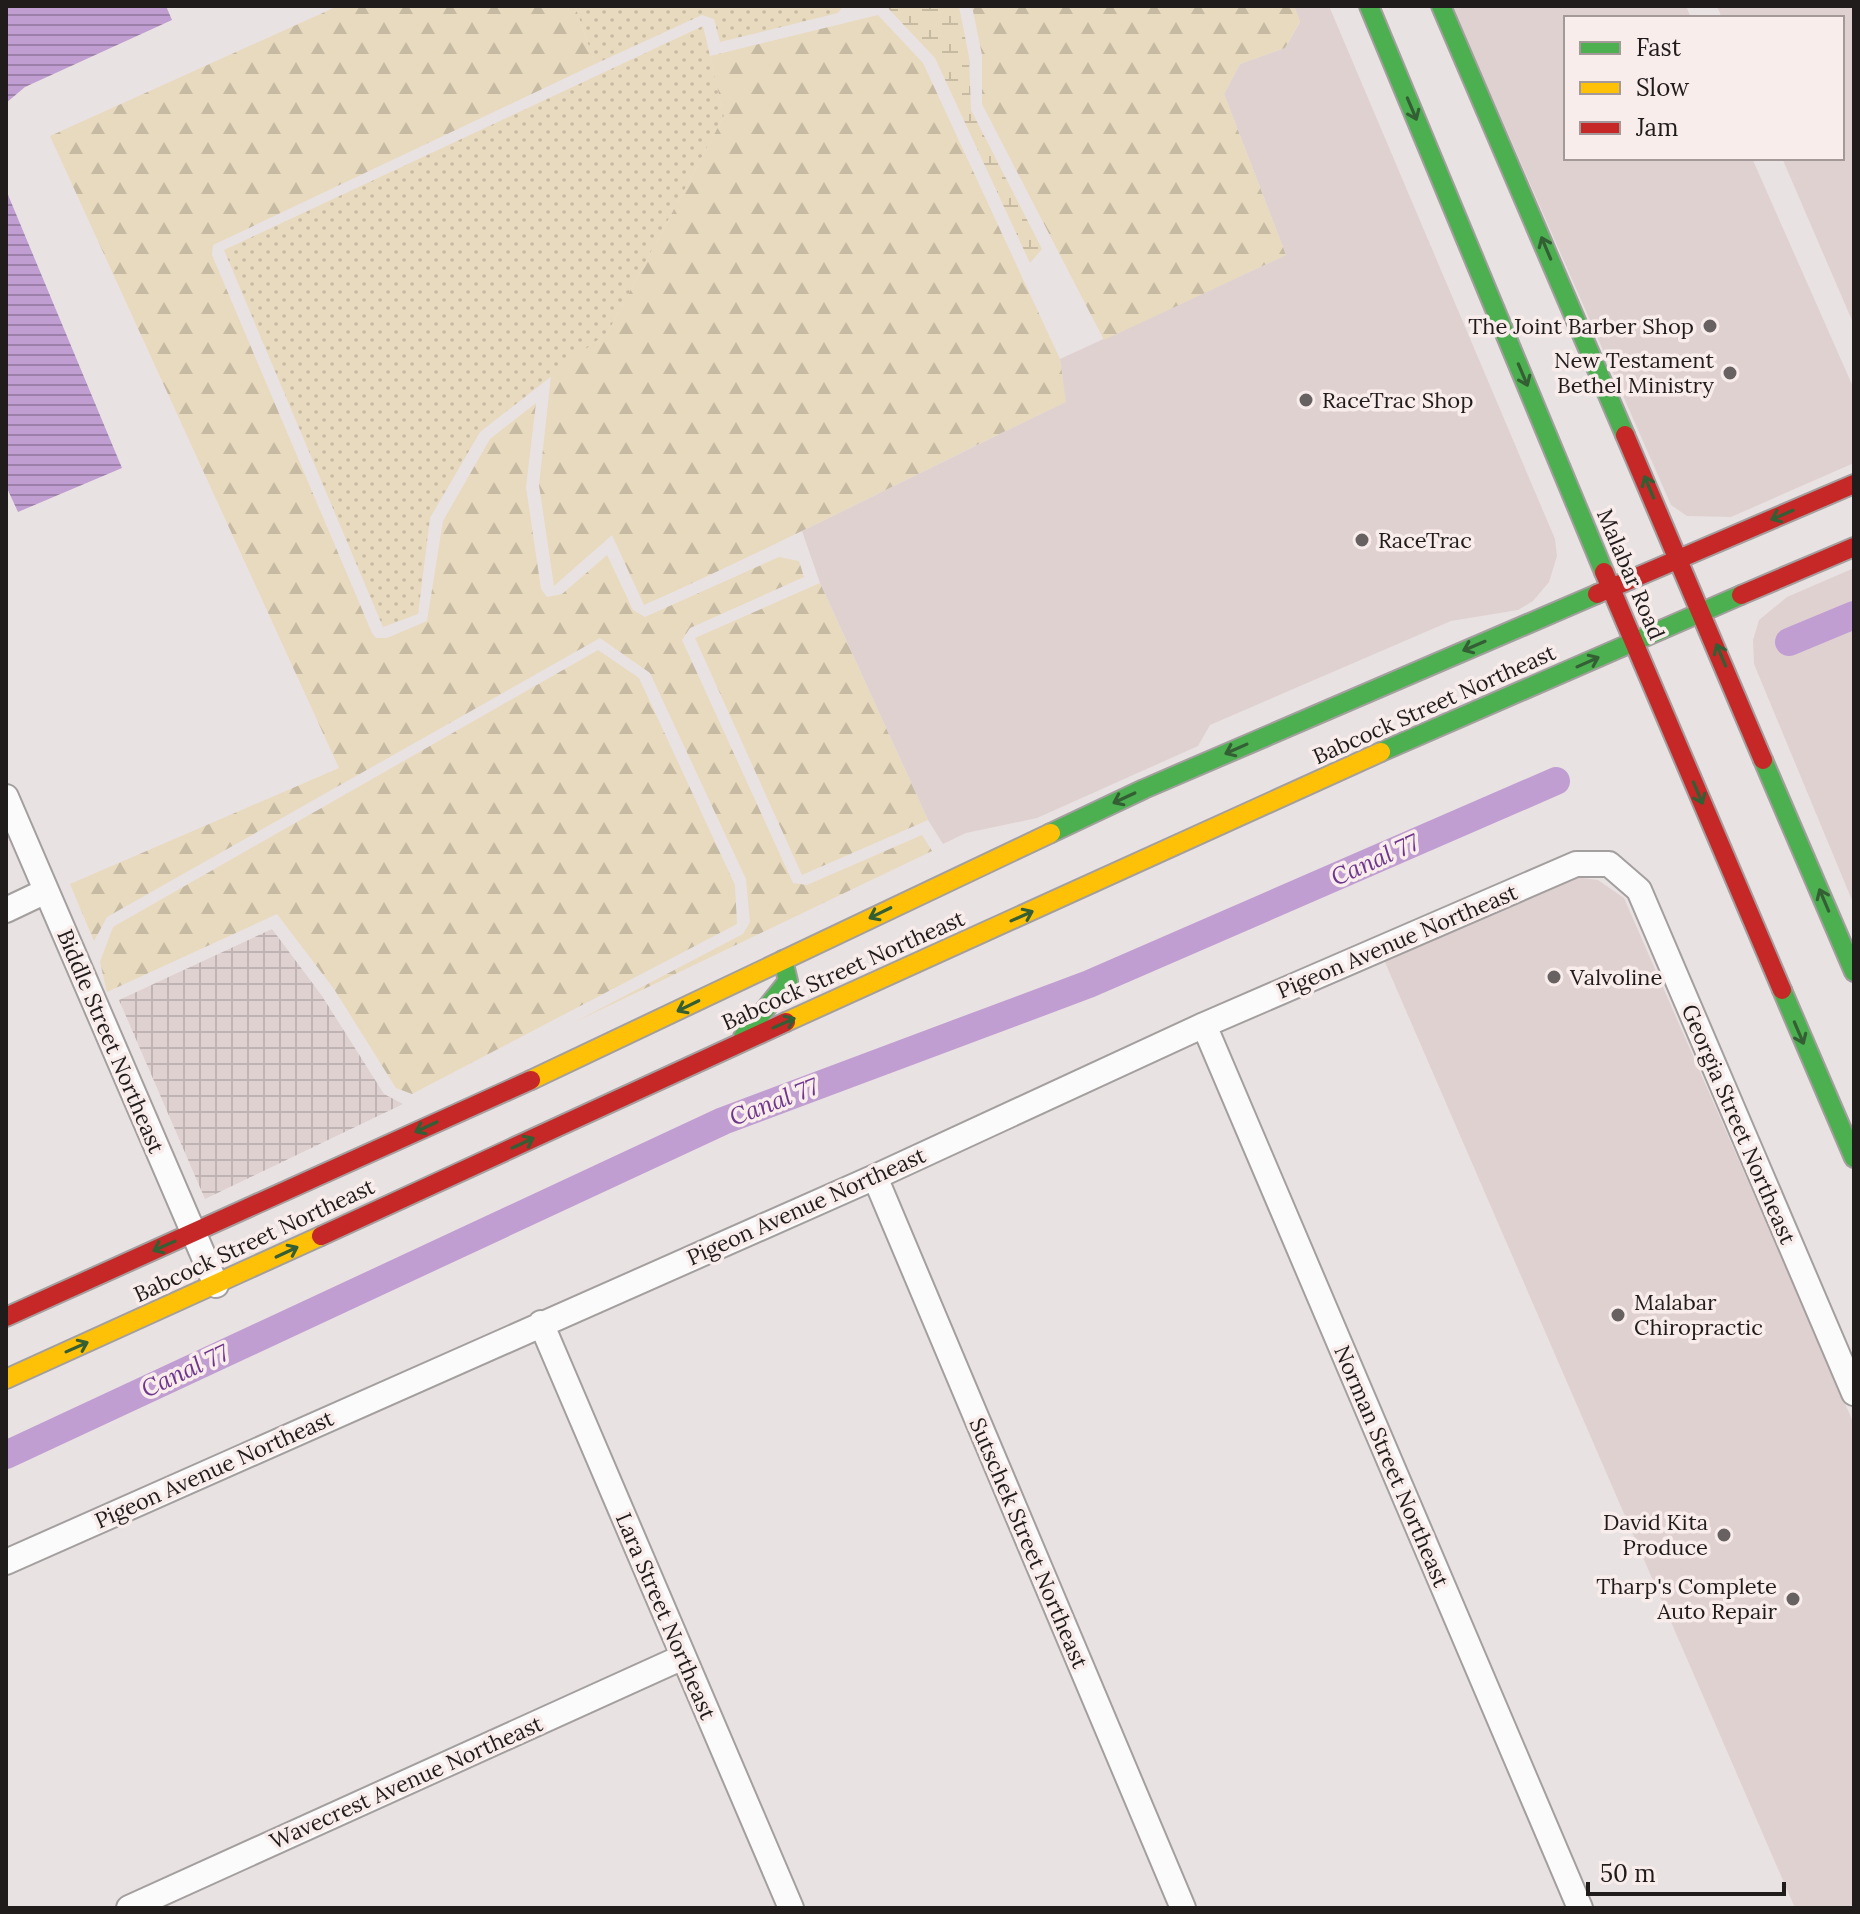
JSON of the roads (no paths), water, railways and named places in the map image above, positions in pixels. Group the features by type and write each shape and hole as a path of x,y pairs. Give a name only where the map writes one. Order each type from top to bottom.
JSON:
{"main road":[{"name":"Malabar Road","path":"1369,6 1633,641 1854,1158"},
{"path":"1441,6 1680,558 1854,972"},
{"name":"Babcock Street Northeast","path":"6,1317 620,1039 1144,789 1854,484"},
{"name":"Babcock Street Northeast","path":"6,1379 738,1044 1633,641 1854,547"},
{"path":"738,1044 788,981 783,960"}],"street":[{"name":"Biddle Street Northeast","path":"6,797 216,1285"},
{"name":"Pigeon Avenue Northeast","path":"6,1562 875,1177 1204,1025 1576,864 1609,864"},
{"name":"Georgia Street Northeast","path":"1609,864 1639,890 1854,1393"},
{"path":"6,910 46,891"},
{"name":"Norman Street Northeast","path":"1204,1025 1580,1908"},
{"name":"Sutschek Street Northeast","path":"875,1177 1183,1908"},
{"name":"Lara Street Northeast","path":"541,1323 791,1908"},
{"name":"Wavecrest Avenue Northeast","path":"129,1908 683,1657"}],"waterway":[{"name":"Canal 77","path":"1789,642 1854,615"},
{"name":"Canal 77","path":"6,1455 723,1121 1089,984 1556,781"}],"place":[{"name":"The Joint Barber Shop","path":"1710,326"},
{"name":"New Testament Bethel Ministry","path":"1730,373"},
{"name":"RaceTrac Shop","path":"1306,400"},
{"name":"RaceTrac","path":"1362,540"},
{"name":"Valvoline","path":"1554,977"},
{"name":"Malabar Chiropractic","path":"1618,1315"},
{"name":"David Kita Produce","path":"1724,1535"},
{"name":"Tharp's Complete Auto Repair","path":"1793,1599"}]}
